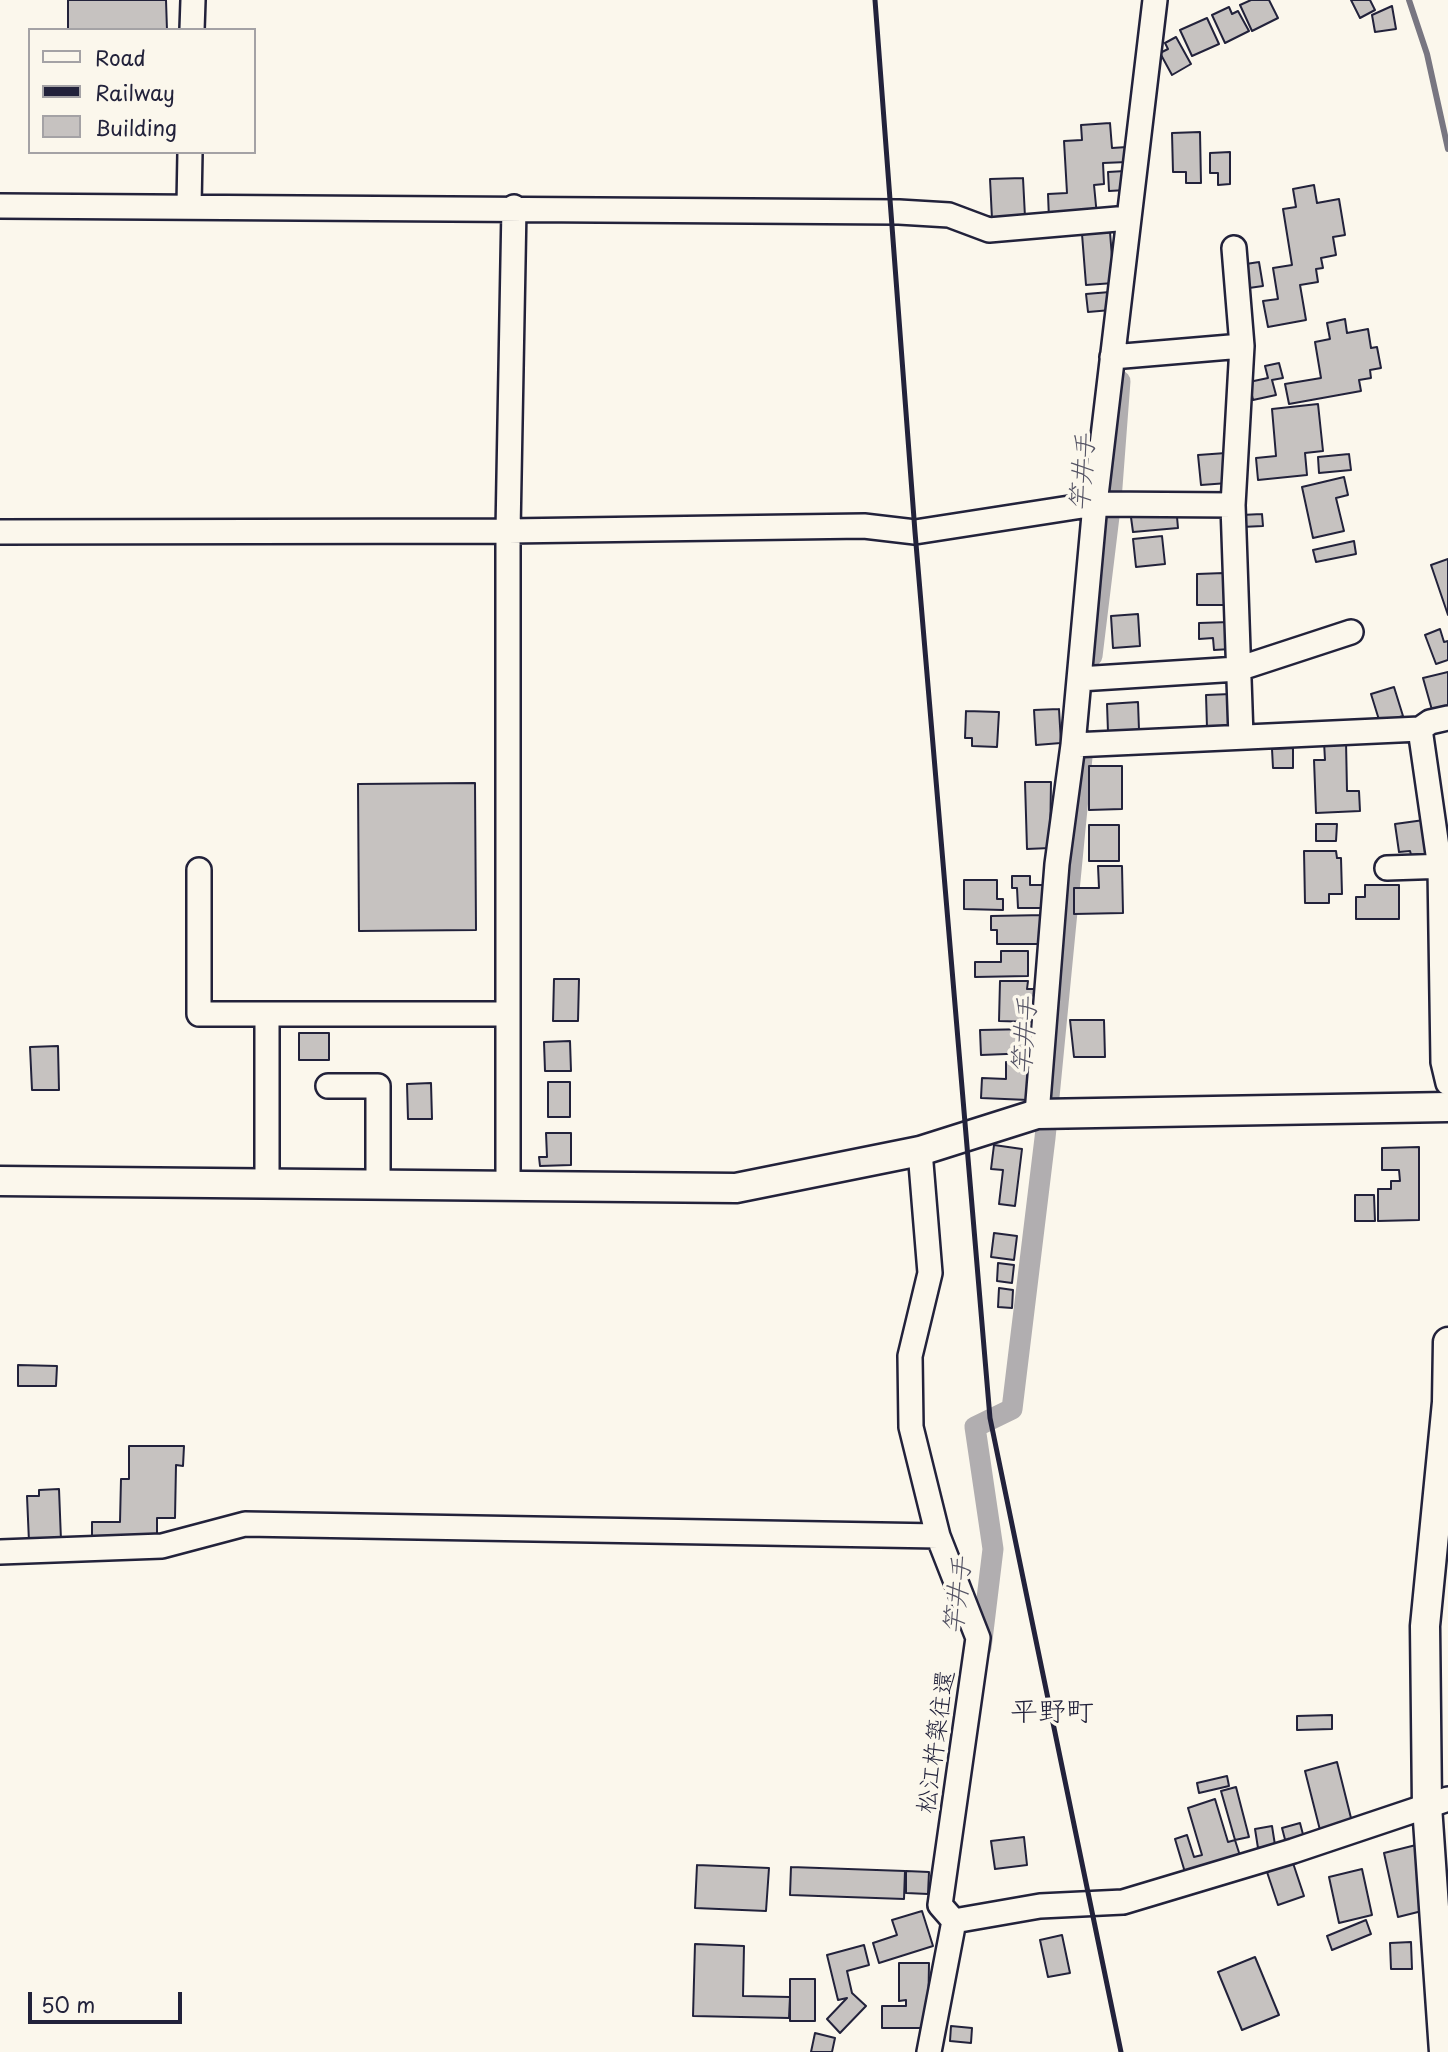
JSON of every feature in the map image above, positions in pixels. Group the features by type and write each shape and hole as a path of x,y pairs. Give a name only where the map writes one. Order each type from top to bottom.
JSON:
{"street":[{"path":"192,0 192,28"},
{"path":"1037,1114 1057,864 1073,745 1095,504 1155,0"},
{"path":"189,206 190,154"},
{"path":"0,206 514,207 900,212 949,215 989,230 1129,218"},
{"path":"508,1185 508,531 514,207"},
{"path":"1234,248 1242,346 1233,505 1241,737"},
{"path":"1112,357 1242,346"},
{"path":"0,532 508,531 864,526 915,532 1095,504 1233,505"},
{"path":"1079,679 1238,669 1351,632"},
{"path":"1073,745 1420,729 1430,722 1448,718"},
{"path":"1420,729 1444,867 1443,1062 1448,1083"},
{"path":"1387,868 1444,867"},
{"path":"199,870 199,1014 508,1014"},
{"path":"267,1015 267,1183"},
{"path":"328,1086 378,1086 378,1184"},
{"path":"0,1181 736,1188 920,1151 1037,1114 1448,1107"},
{"name":"松江杵築往還","path":"920,1151 930,1273 910,1356 911,1427 938,1536 978,1638 940,1905 954,1921"},
{"path":"1444,2052 1437,1802 1425,1626 1447,1402 1448,1342"},
{"path":"0,1552 162,1546 245,1524 938,1536"},
{"path":"929,2052 954,1921 1040,1906 1123,1902 1293,1851 1437,1802"}],"building":[{"path":"68,0 166,0 167,28 68,28"},
{"path":"1251,0 1269,0 1278,18 1252,31 1240,5"},
{"path":"1351,0 1370,0 1375,10 1360,18"},
{"path":"1392,6 1396,29 1375,32 1372,15"},
{"path":"1229,7 1232,14 1238,11 1249,31 1225,43 1212,15"},
{"path":"1207,18 1219,44 1192,56 1180,30"},
{"path":"1176,37 1191,64 1172,75 1160,53 1168,49 1165,43"},
{"path":"1110,123 1112,148 1127,147 1127,162 1103,163 1104,184 1094,185 1097,216 1049,219 1048,194 1067,193 1064,141 1082,140 1081,125"},
{"path":"1200,132 1201,183 1186,183 1186,172 1173,172 1172,133"},
{"path":"1230,152 1230,184 1218,185 1218,173 1210,173 1210,153"},
{"path":"1125,171 1126,190 1109,191 1108,172"},
{"path":"1023,178 1025,217 992,219 990,179"},
{"path":"1314,185 1317,203 1339,199 1345,235 1333,237 1336,255 1321,258 1323,268 1316,269 1318,282 1300,285 1306,320 1268,327 1263,301 1278,299 1273,268 1292,265 1283,209 1296,207 1293,189"},
{"path":"1110,232 1114,283 1086,285 1082,234"},
{"path":"1259,262 1263,286 1249,288 1246,264"},
{"path":"1110,292 1111,310 1088,312 1086,294"},
{"path":"1345,319 1347,333 1368,329 1371,348 1377,347 1381,368 1370,370 1371,378 1359,380 1361,391 1289,404 1285,384 1321,378 1315,342 1330,339 1327,323"},
{"path":"1279,363 1283,378 1272,380 1276,395 1253,400 1249,382 1268,378 1265,366"},
{"path":"1318,404 1323,451 1305,453 1307,475 1258,480 1256,458 1276,456 1272,409"},
{"path":"1226,453 1228,483 1201,485 1198,455"},
{"path":"1349,454 1351,470 1319,473 1318,457"},
{"path":"1344,477 1348,495 1336,498 1344,531 1313,538 1302,487"},
{"path":"1176,506 1178,528 1133,532 1130,510"},
{"path":"1262,514 1263,526 1241,527 1241,515"},
{"path":"1162,536 1165,564 1136,567 1133,539"},
{"path":"1354,541 1356,554 1316,562 1313,550"},
{"path":"1448,559 1448,615 1431,565"},
{"path":"1224,573 1225,605 1197,605 1197,574"},
{"path":"1138,614 1140,646 1113,648 1111,616"},
{"path":"1230,622 1231,649 1214,650 1213,638 1199,639 1199,623"},
{"path":"1440,629 1444,642 1448,641 1448,660 1436,664 1425,635"},
{"path":"1448,672 1448,706 1432,710 1423,678"},
{"path":"1394,687 1403,716 1380,723 1371,694"},
{"path":"1231,694 1233,726 1207,728 1206,695"},
{"path":"1138,702 1139,730 1108,732 1107,704"},
{"path":"1059,709 1061,743 1036,745 1034,710"},
{"path":"966,711 999,712 997,747 972,746 972,738 965,738"},
{"path":"1346,741 1347,791 1359,791 1360,811 1316,813 1314,760 1325,760 1324,742"},
{"path":"1293,748 1293,768 1273,768 1272,749"},
{"path":"1089,766 1122,766 1122,809 1089,810"},
{"path":"1025,782 1051,782 1050,848 1027,849"},
{"path":"475,783 476,930 359,931 358,784"},
{"path":"1424,820 1429,855 1412,858 1410,851 1399,852 1395,824"},
{"path":"1316,824 1337,824 1336,841 1316,841"},
{"path":"1089,825 1119,825 1119,861 1089,861"},
{"path":"1304,851 1336,851 1337,858 1341,858 1342,894 1329,894 1329,903 1305,903"},
{"path":"1098,866 1122,866 1123,913 1074,914 1074,888 1099,888"},
{"path":"1012,876 1030,876 1030,885 1043,885 1043,908 1018,908 1017,888 1012,888"},
{"path":"964,880 997,880 997,899 1003,899 1003,910 964,909"},
{"path":"1365,885 1399,885 1399,919 1356,919 1356,897 1365,897"},
{"path":"1045,915 1046,944 997,944 997,930 991,930 991,916"},
{"path":"1001,951 1028,951 1028,976 975,977 975,962 1001,962"},
{"path":"554,979 579,979 578,1021 553,1021"},
{"path":"1000,981 1028,981 1027,989 1034,989 1033,1022 999,1021"},
{"path":"1070,1020 1104,1020 1105,1057 1074,1057"},
{"path":"1031,1029 1032,1053 981,1055 980,1030"},
{"path":"299,1033 329,1033 329,1060 299,1060"},
{"path":"570,1041 571,1071 545,1071 544,1042"},
{"path":"58,1046 59,1090 32,1090 30,1047"},
{"path":"1006,1062 1029,1063 1028,1100 981,1098 982,1078 1006,1079"},
{"path":"548,1082 570,1082 570,1117 548,1117"},
{"path":"431,1083 432,1119 408,1119 407,1084"},
{"path":"546,1133 571,1133 571,1165 540,1166 539,1157 547,1157"},
{"path":"994,1145 1022,1149 1015,1206 999,1204 1003,1170 991,1169"},
{"path":"1419,1147 1419,1220 1378,1221 1378,1189 1391,1189 1391,1181 1400,1181 1399,1170 1382,1170 1382,1148"},
{"path":"1355,1195 1374,1195 1375,1221 1355,1221"},
{"path":"994,1233 1017,1236 1014,1260 991,1257"},
{"path":"998,1263 1014,1265 1012,1283 997,1281"},
{"path":"999,1288 1013,1290 1012,1308 998,1307"},
{"path":"18,1365 57,1366 56,1386 18,1386"},
{"path":"129,1446 184,1446 183,1466 176,1465 175,1518 157,1518 157,1536 124,1536 124,1544 92,1544 92,1522 120,1522 121,1479 129,1479"},
{"path":"59,1489 61,1540 29,1542 27,1496 39,1496 39,1490"},
{"path":"1332,1715 1332,1729 1297,1730 1297,1716"},
{"path":"1337,1762 1353,1826 1321,1834 1305,1771"},
{"path":"1227,1776 1229,1786 1199,1793 1197,1783"},
{"path":"1236,1787 1249,1837 1235,1840 1221,1791"},
{"path":"1215,1799 1228,1842 1235,1840 1242,1862 1187,1879 1175,1839 1187,1835 1194,1857 1202,1855 1188,1808"},
{"path":"1300,1823 1305,1842 1287,1847 1282,1828"},
{"path":"1272,1826 1275,1845 1258,1848 1255,1829"},
{"path":"1024,1837 1027,1865 995,1869 991,1841"},
{"path":"1416,1845 1425,1886 1426,1910 1398,1917 1384,1853"},
{"path":"1292,1860 1304,1896 1278,1905 1266,1869"},
{"path":"697,1865 769,1868 766,1911 695,1908"},
{"path":"791,1867 905,1871 904,1899 790,1895"},
{"path":"1362,1869 1372,1915 1339,1923 1329,1877"},
{"path":"906,1871 929,1872 928,1894 906,1893"},
{"path":"922,1911 933,1946 879,1963 873,1943 897,1935 892,1920"},
{"path":"1366,1920 1371,1934 1332,1950 1327,1936"},
{"path":"1062,1935 1070,1973 1048,1977 1040,1940"},
{"path":"1411,1942 1412,1969 1391,1969 1390,1943"},
{"path":"695,1944 744,1946 743,1996 790,1997 789,2018 693,2016"},
{"path":"864,1945 869,1965 847,1971 852,1993 866,2006 840,2033 827,2019 847,1998 838,2000 827,1955"},
{"path":"1255,1957 1279,2015 1242,2030 1218,1972"},
{"path":"899,1963 929,1963 928,2028 882,2028 882,2006 906,2006 906,2000 899,2001"},
{"path":"790,1979 815,1979 815,2021 790,2021"},
{"path":"951,2026 972,2028 971,2043 950,2041"},
{"path":"815,2033 835,2038 832,2052 811,2052"}],"waterway":[{"path":"1409,0 1427,54 1448,149"},
{"name":"竿井手","path":"1092,656 1111,500 1120,381"},
{"name":"竿井手","path":"981,1648 993,1549 975,1427 1012,1409 1045,1138 1082,757"}],"railway":[{"path":"875,0 915,532 990,1418 1121,2052"}],"district":[{"name":"平野町","path":"1052,1713"}]}
